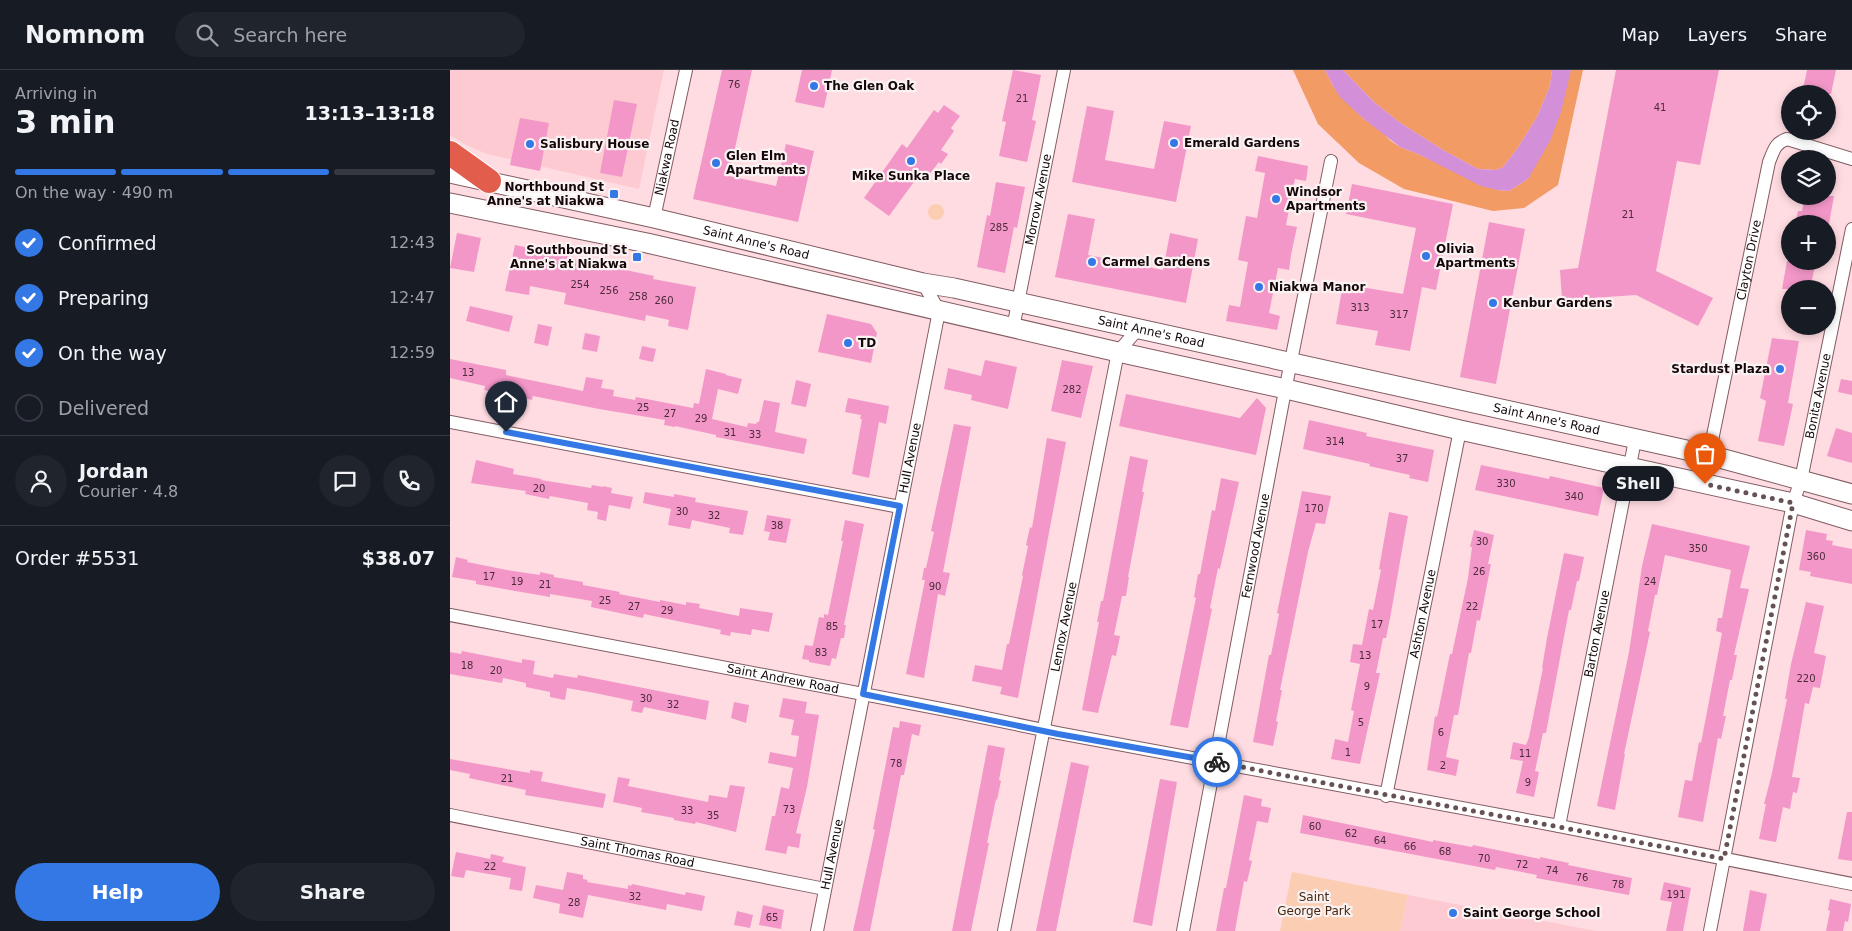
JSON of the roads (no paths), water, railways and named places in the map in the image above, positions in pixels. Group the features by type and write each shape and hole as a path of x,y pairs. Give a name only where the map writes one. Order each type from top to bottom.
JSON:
{"highway":[{"path":"450,153 489,181"}],"main road":[{"name":"Saint Anne's Road","path":"450,173 654,218 923,283 1710,455 1852,494"},
{"name":"Saint Anne's Road","path":"450,204 647,243 1118,352 1286,388 1460,430 1793,503 1852,521"},
{"name":"Niakwa Road","path":"647,243 654,218"},
{"path":"812,282 818,272 834,262"}],"street":[{"name":"Niakwa Road","path":"654,218 686,70"},
{"name":"Morrow Avenue","path":"1013,328 1064,70"},
{"name":"Clayton Drive","path":"1710,455 1769,162 1775,148 1779,142 1787,139 1852,160"},
{"name":"Fernwood Avenue","path":"1183,931 1331,161"},
{"name":"Bonita Avenue","path":"1710,931 1793,503 1801,480 1852,229"},
{"path":"923,283 939,311"},
{"name":"Hull Avenue","path":"816,931 939,311"},
{"name":"Lennox Avenue","path":"1004,931 1118,352 1138,329"},
{"path":"450,422 900,506"},
{"name":"Ashton Avenue","path":"1386,796 1460,430"},
{"name":"Barton Avenue","path":"1559,826 1635,440"},
{"name":"Saint Andrew Road","path":"450,615 1386,796 1559,826 1852,884"},
{"name":"Saint Thomas Road","path":"450,815 825,889"}],"place":[{"name":"The Glen Oak","path":"814,86"},
{"name":"Emerald Gardens","path":"1174,143"},
{"name":"Salisbury House","path":"530,144"},
{"name":"Mike Sunka Place","path":"911,161"},
{"name":"Glen Elm Apartments","path":"716,163"},
{"name":"Northbound St Anne's at Niakwa","path":"614,194"},
{"name":"Windsor Apartments","path":"1276,199"},
{"name":"Olivia Apartments","path":"1426,256"},
{"name":"Southbound St Anne's at Niakwa","path":"637,257"},
{"name":"Carmel Gardens","path":"1092,262"},
{"name":"Niakwa Manor","path":"1259,287"},
{"name":"Kenbur Gardens","path":"1493,303"},
{"name":"TD","path":"848,343"},
{"name":"Stardust Plaza","path":"1780,369"},
{"name":"Shell","path":"1705,484"},
{"name":"Saint George School","path":"1453,913"}],"park label":[{"name":"Saint George Park","path":"1314,904"}]}
